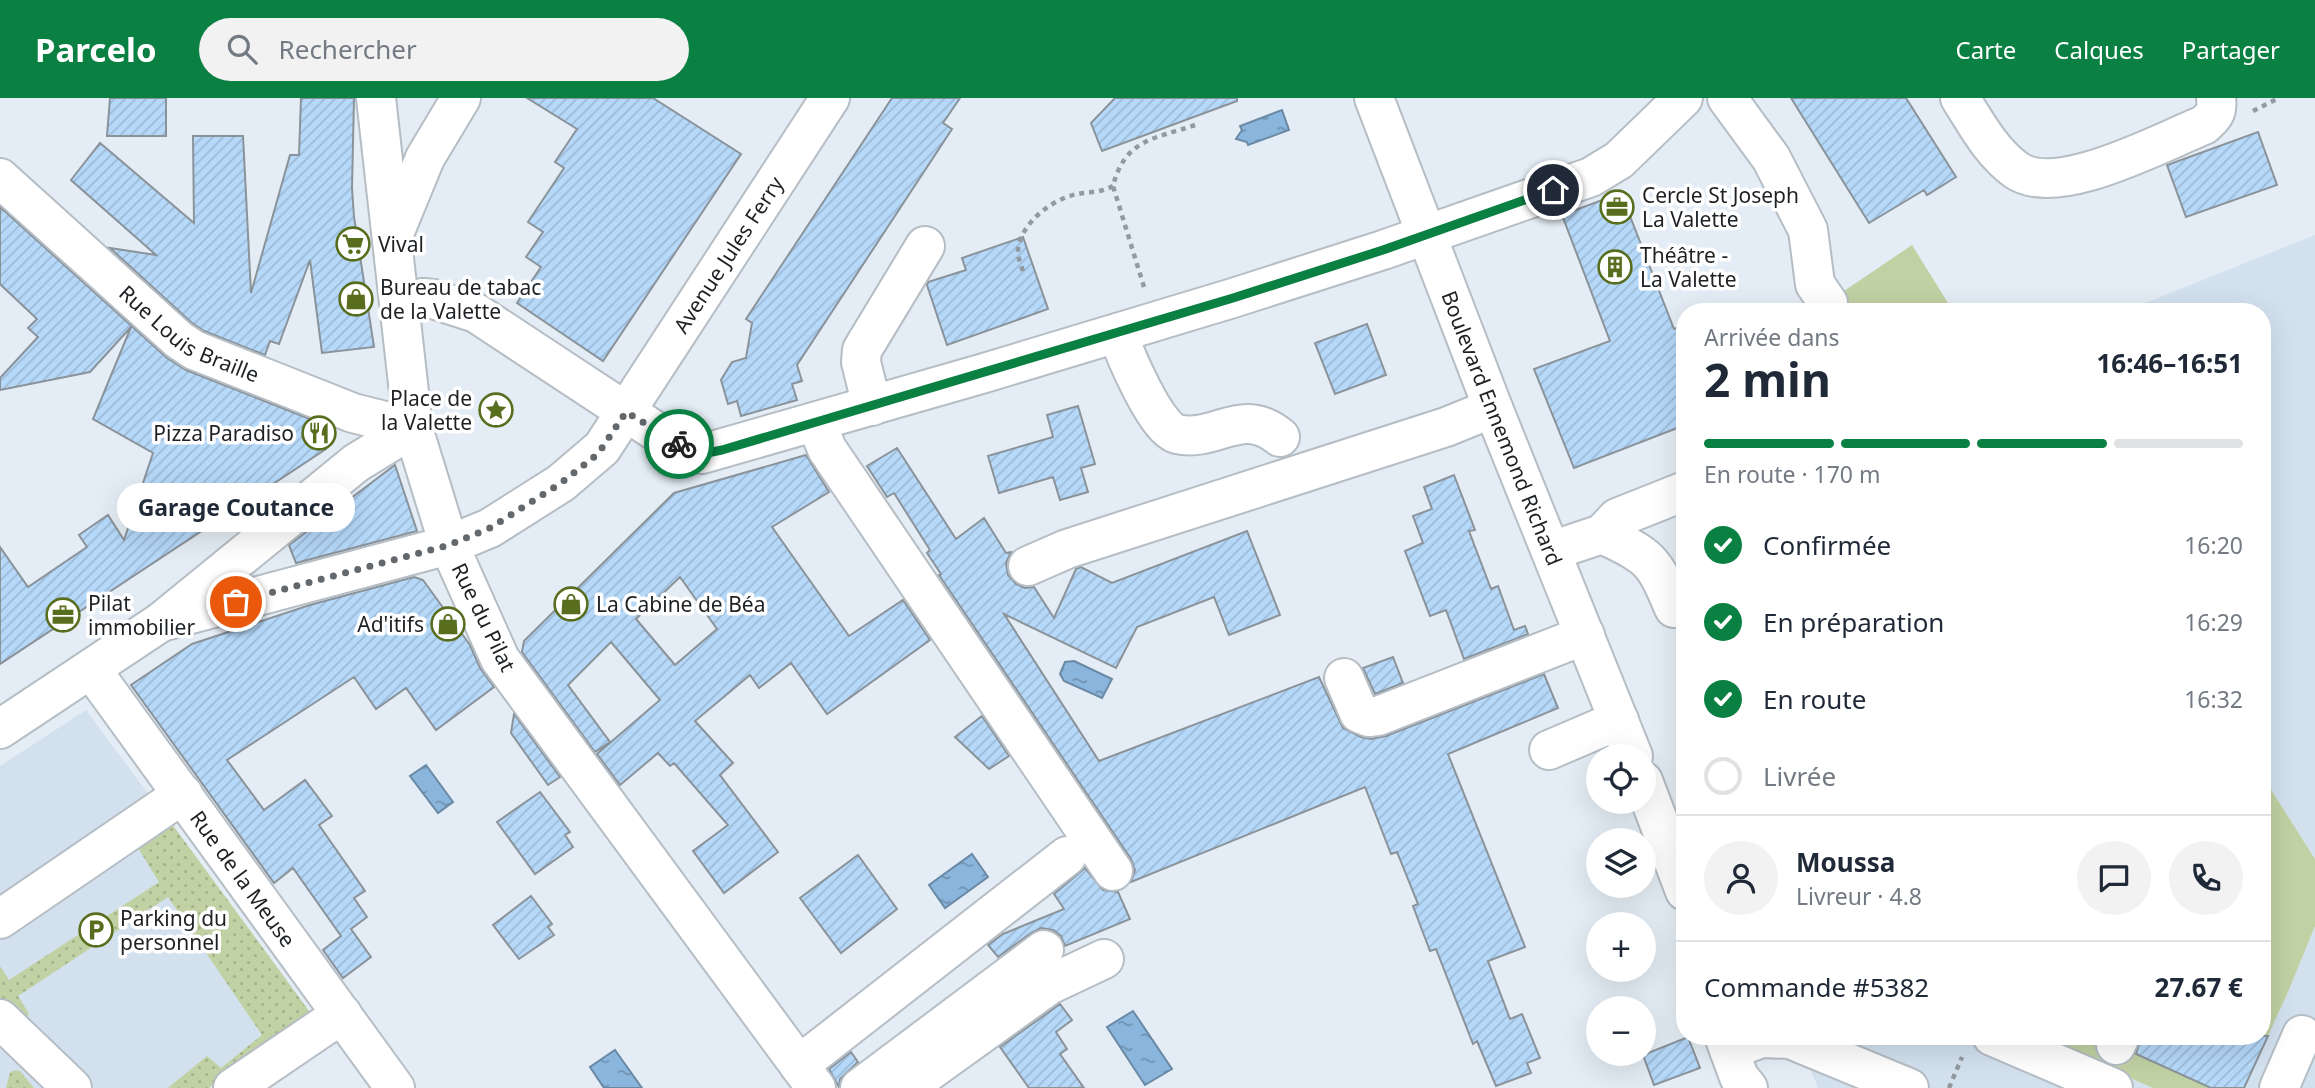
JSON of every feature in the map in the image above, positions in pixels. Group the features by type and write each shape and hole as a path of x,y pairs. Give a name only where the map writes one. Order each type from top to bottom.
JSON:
{"street":[{"name":"Rue du Pilat","path":"376,98 413,428 449,545 500,659 807,1077"},
{"path":"393,238 425,159 461,98"},
{"name":"Avenue Jules Ferry","path":"161,622 449,545 490,528 561,483 602,448 830,98"},
{"name":"Boulevard Ennemond Richard","path":"1374,98 1493,408 1628,744"},
{"path":"400,307 424,298 476,313 672,442 702,454 1118,333 1427,235 1591,177 1619,160 1683,98"},
{"path":"1727,98 1771,159 1808,230 1811,271 1815,284 1828,303"},
{"path":"1960,98 1992,148 2019,172 2043,179 2061,179 2082,175 2204,125 2218,108 2216,98"},
{"name":"Rue Louis Braille","path":"0,178 179,340 194,349 353,413 413,428"},
{"path":"872,405 860,362 862,349 925,246"},
{"path":"1118,333 1130,367 1164,425 1174,434 1197,434 1248,423 1268,427 1280,438"},
{"path":"1028,566 1114,533 1444,428 1493,408"},
{"path":"816,422 827,449 1113,871"},
{"path":"0,729 161,622 356,463 413,428"},
{"path":"1551,551 1602,534 1617,518 1676,494"},
{"path":"1602,534 1639,552 1649,560 1659,572 1674,608"},
{"path":"1344,678 1359,713 1369,717 1378,716 1585,635"},
{"name":"Rue de la Meuse","path":"92,669 396,1088"},
{"path":"1549,750 1619,720"},
{"path":"0,919 183,794"},
{"path":"1655,814 1676,868"},
{"path":"807,1077 1068,856"},
{"path":"860,1088 1044,950"},
{"path":"906,1088 1049,985 1104,959"},
{"path":"233,1088 342,1014"},
{"path":"0,1019 72,1088"},
{"path":"2279,1088 2302,1035"},
{"path":"1728,1045 1739,1077 1748,1088"},
{"path":"1805,1045 1909,1088"},
{"path":"1990,1045 2113,1088"}],"path":[{"path":"1145,288 1113,186 1117,172 1134,146 1195,125"},
{"path":"1023,271 1018,254 1019,244 1027,228 1044,210 1070,196 1098,192 1113,186"},
{"path":"1949,1088 1976,1045"}],"shaded area":[{"path":"2315,235 2315,859 2271,790 2271,303 2145,303"},
{"name":"Parking du personnel","path":"86,710 312,1015 209,1088 0,1088 0,766"},
{"path":"2315,926 2315,1088 2244,1088 2264,1045 2271,1045 2271,1029"},
{"path":"1801,1045 2054,1045 2153,1088 1818,1088"}],"green space":[{"path":"1912,245 1948,303 1826,303"},
{"path":"2271,790 2315,859 2315,926 2271,1029"},
{"path":"172,824 312,1015 209,1088 168,1088 207,1056 221,1068 262,1035 168,897 18,996 29,1014 26,1017 0,999 0,966 9,980 159,882 136,845"},
{"path":"2054,1045 2264,1045 2244,1088 2153,1088"},
{"path":"20,1071 34,1088 6,1088 10,1072"}],"water":[{"path":"1282,110 1289,130 1248,145 1247,142 1236,139 1242,130 1240,126"},
{"path":"1074,661 1112,679 1102,698 1064,681 1060,674 1065,662"},
{"path":"426,765 453,802 438,813 410,776"},
{"path":"972,854 988,877 945,908 929,885"},
{"path":"1133,1011 1172,1069 1145,1085 1107,1027"},
{"path":"615,1050 642,1088 604,1088 590,1067"}],"building":[{"path":"110,98 166,98 166,136 107,136"},
{"path":"301,98 354,98 354,217 374,347 322,353 310,260 279,344 270,341 265,355 204,331 192,323 110,248 156,255 71,180 100,143 194,223 193,136 243,136 251,293 290,155 299,155"},
{"path":"527,98 653,98 741,154 603,361 517,303 541,267 526,257 543,232 528,222 564,168 555,162 577,129"},
{"path":"892,98 960,98 943,123 952,129 797,365 802,381 792,384 797,400 741,416 737,401 728,404 721,380 732,362 746,358 752,323 746,319"},
{"path":"1115,98 1237,98 1237,101 1102,151 1091,123"},
{"path":"1791,98 1906,98 1956,177 1927,195 1924,190 1869,223"},
{"path":"2258,132 2277,185 2186,217 2167,165"},
{"path":"1621,193 1674,329 1676,328 1676,428 1574,468 1534,369 1610,341 1562,215"},
{"path":"0,207 167,358 186,370 325,425 326,449 0,664 0,547 28,587 87,547 79,535 108,515 124,540 153,453 93,419 131,327 90,372 0,390 0,378 38,337 28,328 37,319 0,284"},
{"path":"1023,237 1048,309 947,345 928,282 966,270 962,258"},
{"path":"1367,324 1386,375 1335,394 1315,343"},
{"path":"1078,406 1095,464 1081,468 1088,492 1060,500 1053,477 999,493 988,456 1053,437 1047,415"},
{"path":"897,448 956,539 984,518 1006,553 1011,552 1006,563 1008,575 1016,584 1025,588 1034,587 1054,618 1076,569 1081,567 1112,583 1247,531 1280,615 1229,635 1214,597 1137,627 1116,668 1004,614 1099,761 1319,677 1343,728 1371,739 1386,736 1544,674 1558,708 1448,754 1525,947 1488,961 1510,1019 1522,1014 1540,1058 1527,1063 1531,1073 1496,1086 1477,1041 1473,1044 1436,949 1430,951 1413,906 1418,904 1397,852 1391,854 1365,787 1131,882 1135,870 1131,859 939,575 941,574 927,553 930,550 894,493 887,497 867,466"},
{"path":"806,455 829,492 772,527 849,636 903,600 930,640 827,714 791,663 759,688 750,675 695,721 733,763 720,775 778,852 724,893 693,851 728,825 674,763 670,766 658,753 620,785 597,754 660,700 611,642 568,685 610,742 595,752 522,652 524,641 674,493","holes":["680,577 717,629 675,665 636,619"]},
{"path":"395,465 417,531 296,563 289,545"},
{"path":"1454,475 1475,530 1469,531 1491,589 1498,586 1514,630 1525,626 1528,634 1464,659 1446,610 1430,616 1405,551 1423,543 1413,516 1432,509 1424,487"},
{"path":"414,577 423,580 470,645 480,668 494,687 436,730 406,688 376,709 354,677 227,760 264,810 305,780 332,816 319,825 365,891 354,898 367,917 351,929 371,957 343,978 323,950 341,936 293,868 274,883 131,685 192,644 310,605"},
{"path":"1393,657 1403,683 1375,694 1363,668"},
{"path":"514,714 560,777 548,785 511,733"},
{"path":"982,716 1009,756 989,769 955,737"},
{"path":"540,792 570,832 565,835 573,847 535,874 497,822"},
{"path":"858,855 897,909 841,953 800,898"},
{"path":"1085,868 1103,890 1118,892 1130,919 1065,946 1061,936 1053,930 1041,928 998,957 988,945 1003,934 1064,909 1054,894"},
{"path":"531,896 552,924 548,927 554,935 519,959 493,925"},
{"path":"1060,1004 1072,1020 1056,1032 1067,1049 1060,1054 1084,1088 1029,1088 1000,1047"},
{"path":"1676,1042 1676,1045 1691,1045 1700,1068 1654,1085 1647,1066 1656,1066 1656,1050"},
{"path":"2138,1045 2264,1045 2244,1088 2211,1088 2136,1054"},
{"path":"851,1052 858,1062 840,1079 839,1087 829,1069"}],"way so far":[{"path":"236,602 449,545 490,528 561,483 593,458 626,412 679,444"}],"place":[{"name":"Cercle St Joseph La Valette","path":"1617,207"},
{"name":"Vival","path":"353,244"},
{"name":"Théâtre - La Valette","path":"1615,267"},
{"name":"Bureau de tabac de la Valette","path":"356,299"},
{"name":"Place de la Valette","path":"496,410"},
{"name":"Pizza Paradiso","path":"319,433"},
{"name":"Garage Coutance","path":"236,602"},
{"name":"La Cabine de Béa","path":"571,604"},
{"name":"Pilat immobilier","path":"63,615"},
{"name":"Ad'itifs","path":"448,624"},
{"name":"Parking du personnel","path":"96,930"}],"route":[{"path":"679,444 702,454 722,450 1233,298 1383,250 1553,190"}]}
